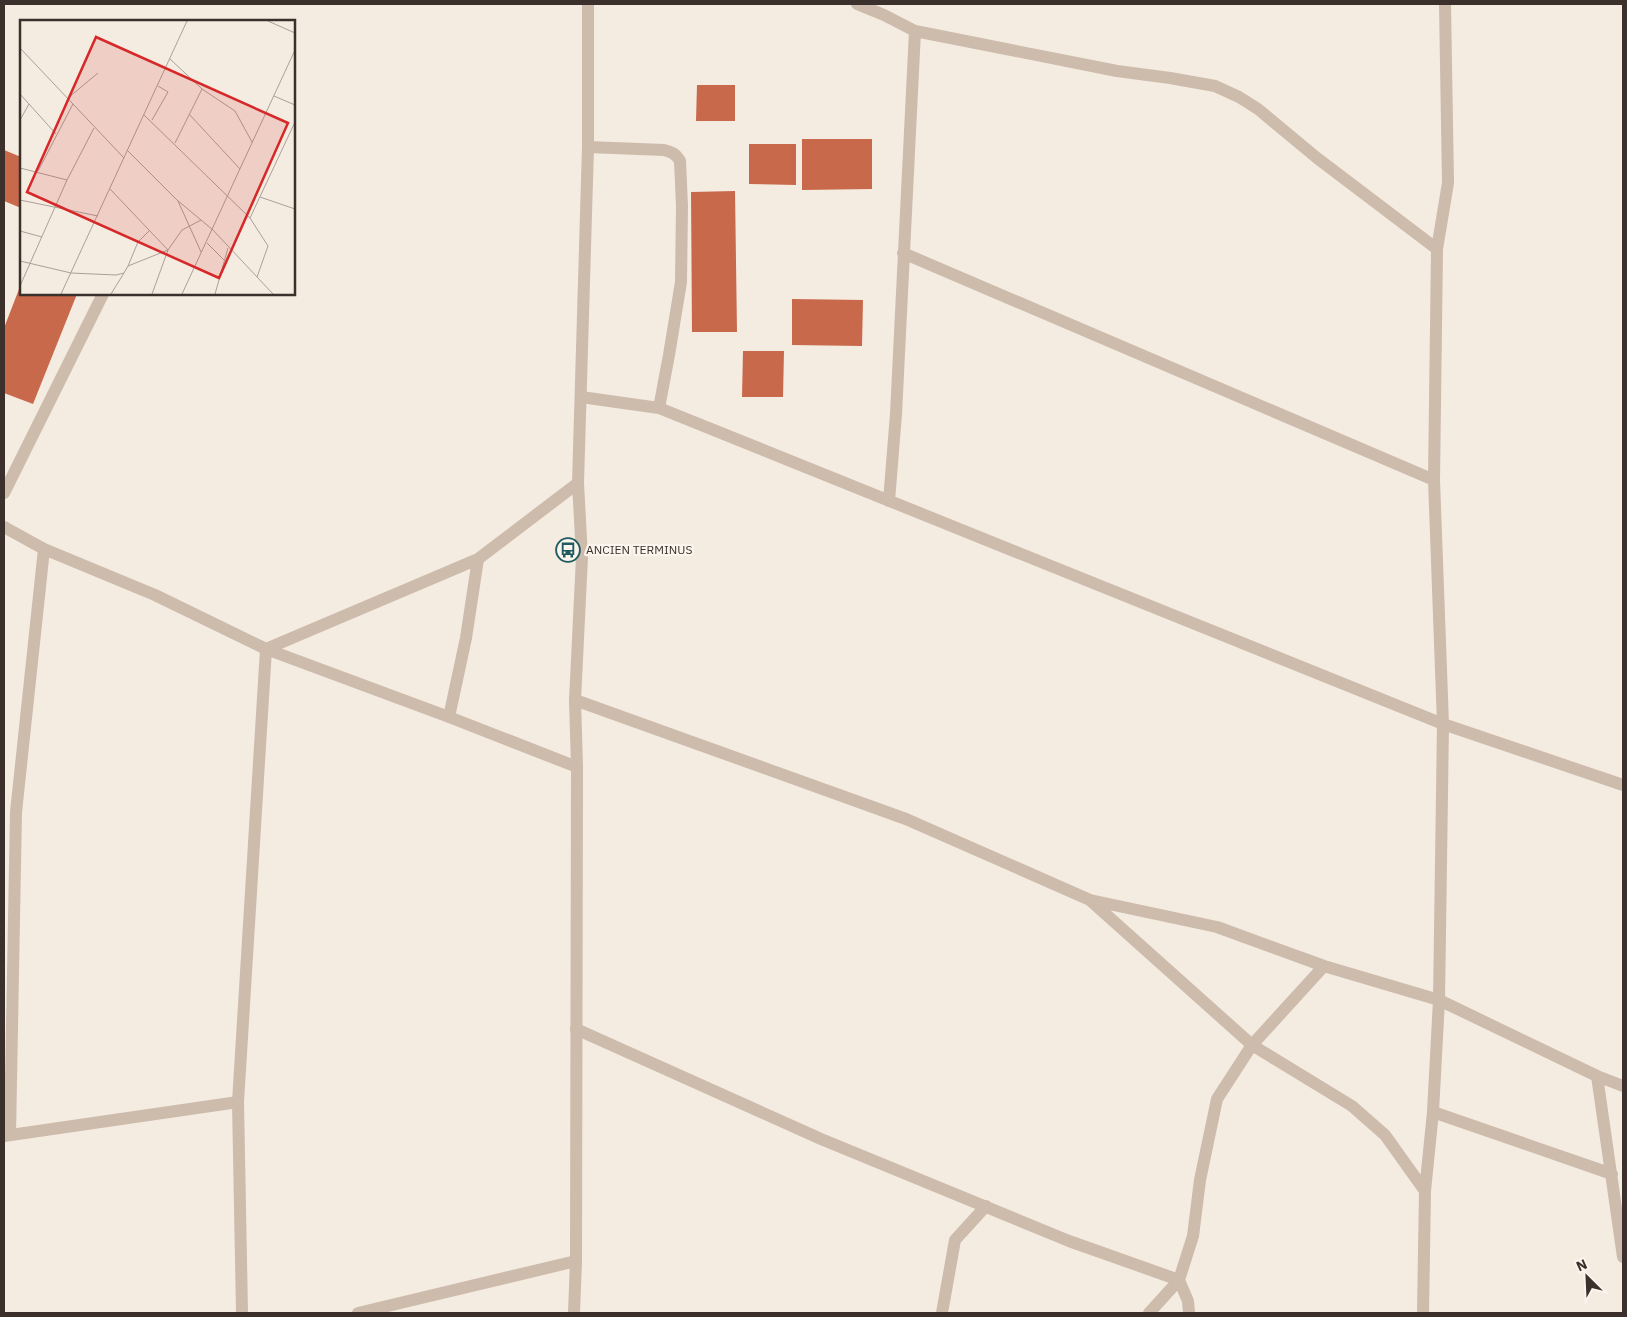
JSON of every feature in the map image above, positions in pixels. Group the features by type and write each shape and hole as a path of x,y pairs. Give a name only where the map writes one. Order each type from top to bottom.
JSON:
{"street":[{"path":"574,1313 576,1262 577,767 575,700 582,557 578,483 588,147 588,4"},
{"path":"857,4 915,31 1117,71 1215,86 1239,97 1258,110 1317,158 1437,249"},
{"path":"1423,1313 1425,1191 1433,1112 1439,1000 1443,724 1434,480 1437,249 1448,183 1445,4"},
{"path":"889,501 896,414 915,31"},
{"path":"588,147 672,151 680,161 682,206 680,282 659,408"},
{"path":"903,253 1434,480"},
{"path":"4,493 103,295"},
{"path":"580,398 659,408 1443,724 1623,785"},
{"path":"266,649 478,558 578,483"},
{"path":"4,527 44,549 155,595 266,649 577,767"},
{"path":"44,549 16,812 7,1136 238,1102"},
{"path":"449,717 466,638 478,558"},
{"path":"242,1313 238,1102 266,649"},
{"path":"575,700 906,819 1090,900 1218,927 1324,966 1439,1000 1597,1076 1623,1086"},
{"path":"4,808 16,812"},
{"path":"1090,900 1252,1045 1352,1106 1385,1135 1425,1191"},
{"path":"1150,1313 1178,1280 1192,1236 1200,1180 1217,1099 1252,1045 1324,966"},
{"path":"576,1029 822,1138 1069,1240 1178,1280 1188,1301 1188,1313"},
{"path":"1597,1076 1623,1257"},
{"path":"1433,1112 1612,1174"},
{"path":"942,1313 955,1240 986,1206"},
{"path":"358,1313 576,1262"}],"building":[{"path":"697,85 735,85 735,121 696,121"},
{"path":"802,139 872,139 872,189 802,190"},
{"path":"749,144 796,144 796,185 749,184"},
{"path":"4,150 20,157 20,208 4,201"},
{"path":"735,191 737,332 692,332 691,192"},
{"path":"20,287 20,295 77,295 33,404 4,393 4,328"},
{"path":"792,299 863,300 862,346 792,345"},
{"path":"743,351 784,351 783,397 742,397"}],"place":[{"name":"ANCIEN TERMINUS","path":"568,550"}]}
